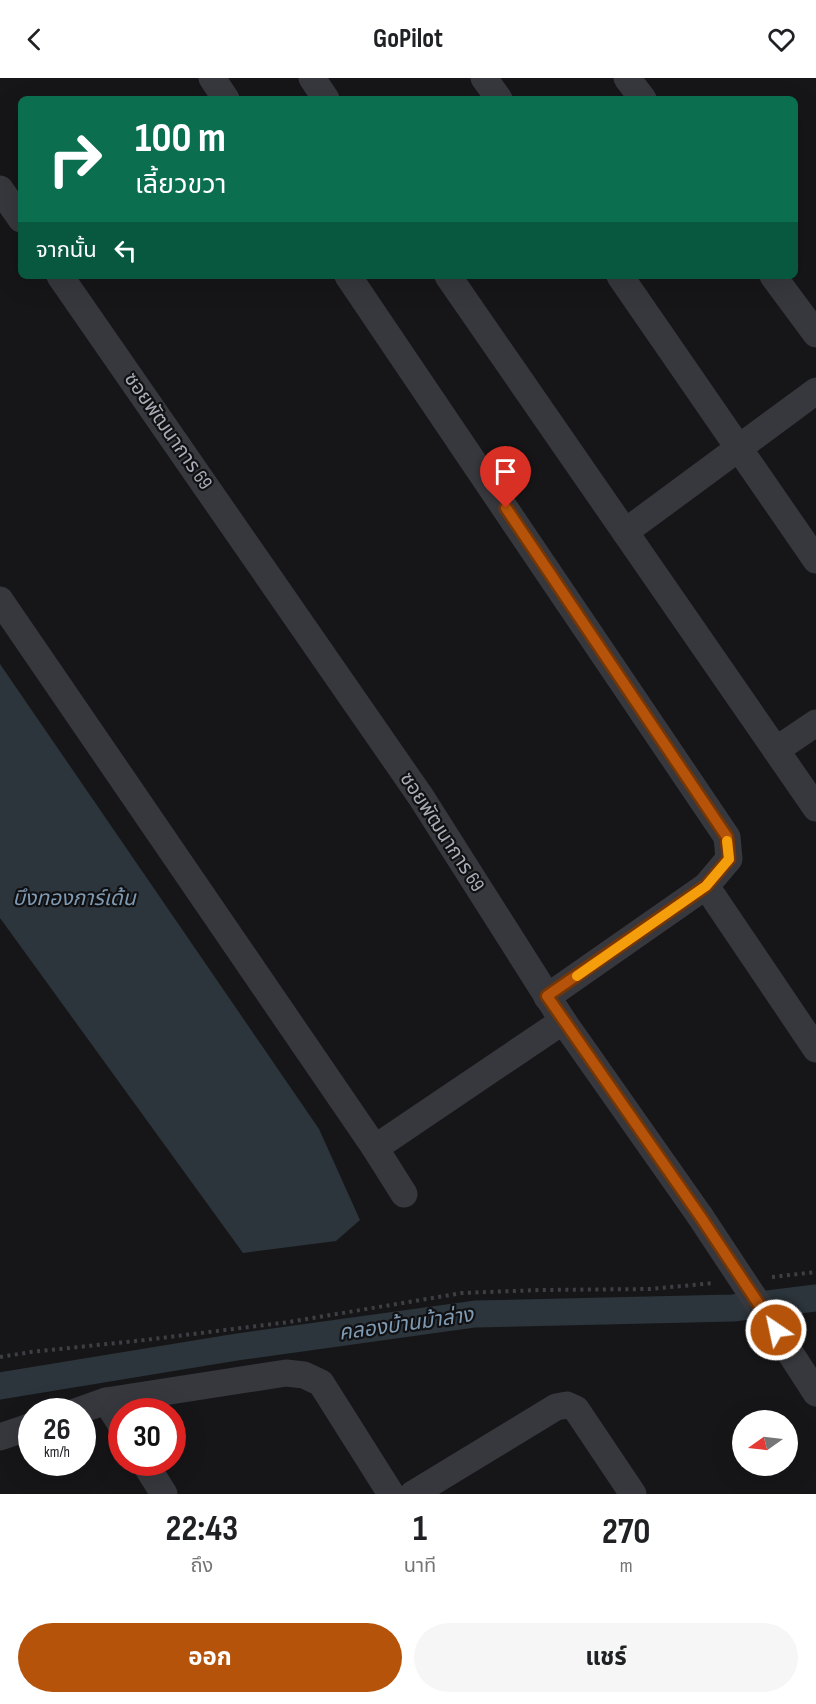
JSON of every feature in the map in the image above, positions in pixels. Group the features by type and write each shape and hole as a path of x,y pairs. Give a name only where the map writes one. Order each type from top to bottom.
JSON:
{"street":[{"path":"212,78 224,96"},
{"path":"312,78 324,96"},
{"path":"484,78 496,96"},
{"path":"627,78 640,96"},
{"path":"0,189 18,215"},
{"name":"ซอยพัฒนาการ 69","path":"62,279 421,797 563,1021 700,1216 816,1393"},
{"path":"350,279 727,837 729,859 706,886 547,996"},
{"path":"450,279 816,808"},
{"path":"623,279 816,560"},
{"path":"775,279 814,327"},
{"path":"625,532 816,391"},
{"path":"0,600 375,1148 404,1194"},
{"path":"776,750 816,723"},
{"path":"706,886 816,1049"},
{"path":"375,1148 563,1021"},
{"path":"96,1405 106,1401 286,1373 304,1375 321,1383 391,1494"},
{"path":"413,1494 556,1407 567,1405 576,1409 633,1494"},
{"path":"0,1437 18,1431"},
{"path":"153,1476 164,1494"}],"path":[{"path":"768,1277 816,1272"},
{"path":"0,1358 31,1352 145,1341 289,1322 462,1293 650,1289 721,1282"}],"water":[{"name":"บึงทองการ์เด้น","path":"0,664 319,1129 360,1220 336,1241 243,1253 0,918"}],"waterway":[{"name":"คลองบ้านม้าล่าง","path":"0,1386 237,1347 475,1314 733,1308 816,1298"}],"slow traffic":[{"path":"577,976 706,886 729,859 727,841"}],"route":[{"path":"506,508 727,837 729,859 706,886 547,996 776,1330"}]}
